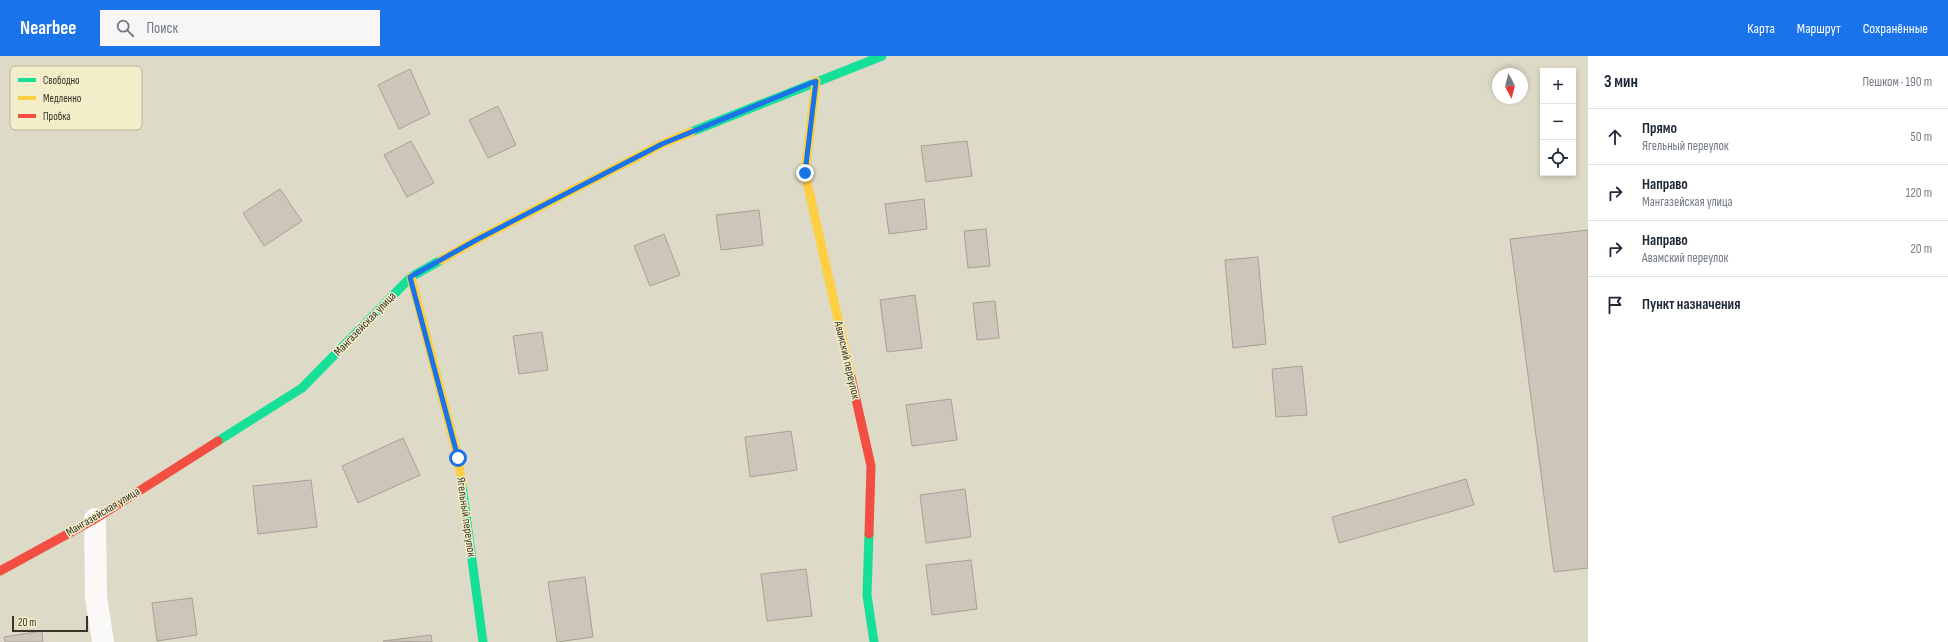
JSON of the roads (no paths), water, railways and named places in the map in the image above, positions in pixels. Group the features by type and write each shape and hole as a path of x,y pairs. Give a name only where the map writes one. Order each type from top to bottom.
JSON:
{"street":[{"name":"Мангазейская улица","path":"0,571 95,519 302,388 410,277 478,239 662,144 816,81 882,56"},
{"name":"Авамский переулок","path":"816,81 805,173 871,466 868,595 874,642"},
{"name":"Ягельный переулок","path":"410,277 458,458 483,642"},
{"path":"95,519 96,598 103,642"}]}
